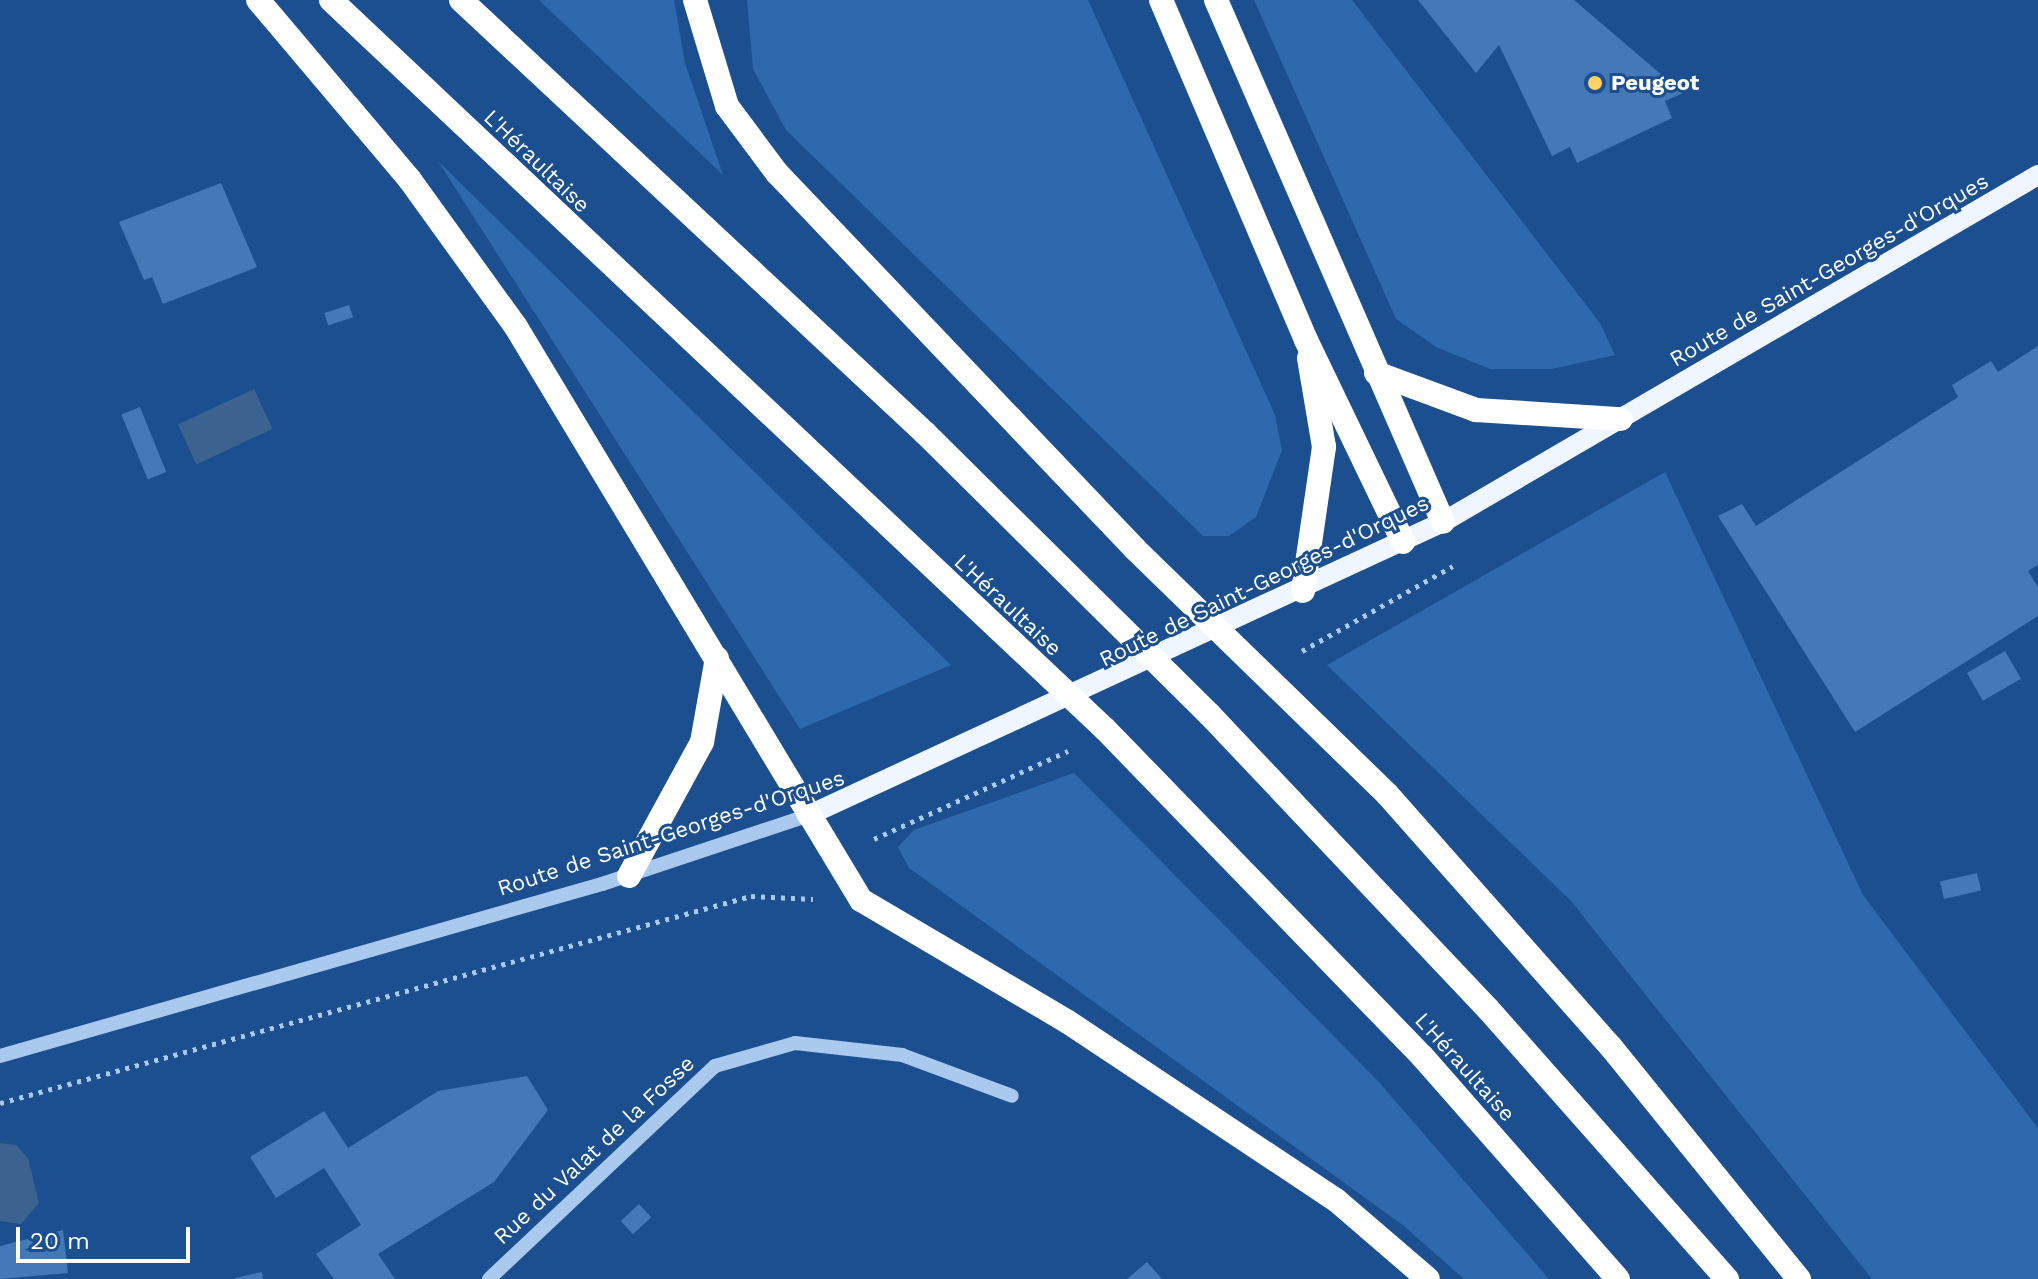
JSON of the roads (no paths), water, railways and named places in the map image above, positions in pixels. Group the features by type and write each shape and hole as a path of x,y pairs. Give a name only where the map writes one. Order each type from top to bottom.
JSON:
{"highway":[{"path":"258,0 410,180 516,327 717,658 807,816 861,900 1068,1022 1336,1200 1428,1279"},
{"name":"L'Héraultaise","path":"331,0 1105,729 1422,1056 1618,1279"},
{"path":"461,0 925,433 1209,714 1488,1009 1727,1279"},
{"path":"695,0 727,106 777,173 1135,549 1387,794 1611,1047 1799,1279"},
{"path":"1161,0 1306,340 1403,542"},
{"path":"1216,0 1443,522"},
{"path":"1303,591 1324,447 1306,340"},
{"path":"1376,373 1476,410 1621,419"},
{"path":"629,876 702,742 717,658"}],"main road":[{"name":"Route de Saint-Georges-d'Orques","path":"807,816 849,802 1276,605 1443,522 2038,175"}],"street":[{"name":"Route de Saint-Georges-d'Orques","path":"0,1056 629,876 807,816"},
{"name":"Rue du Valat de la Fosse","path":"489,1279 715,1066 795,1043 902,1055 1012,1096"}],"place":[{"name":"Peugeot","path":"1595,83"}]}
